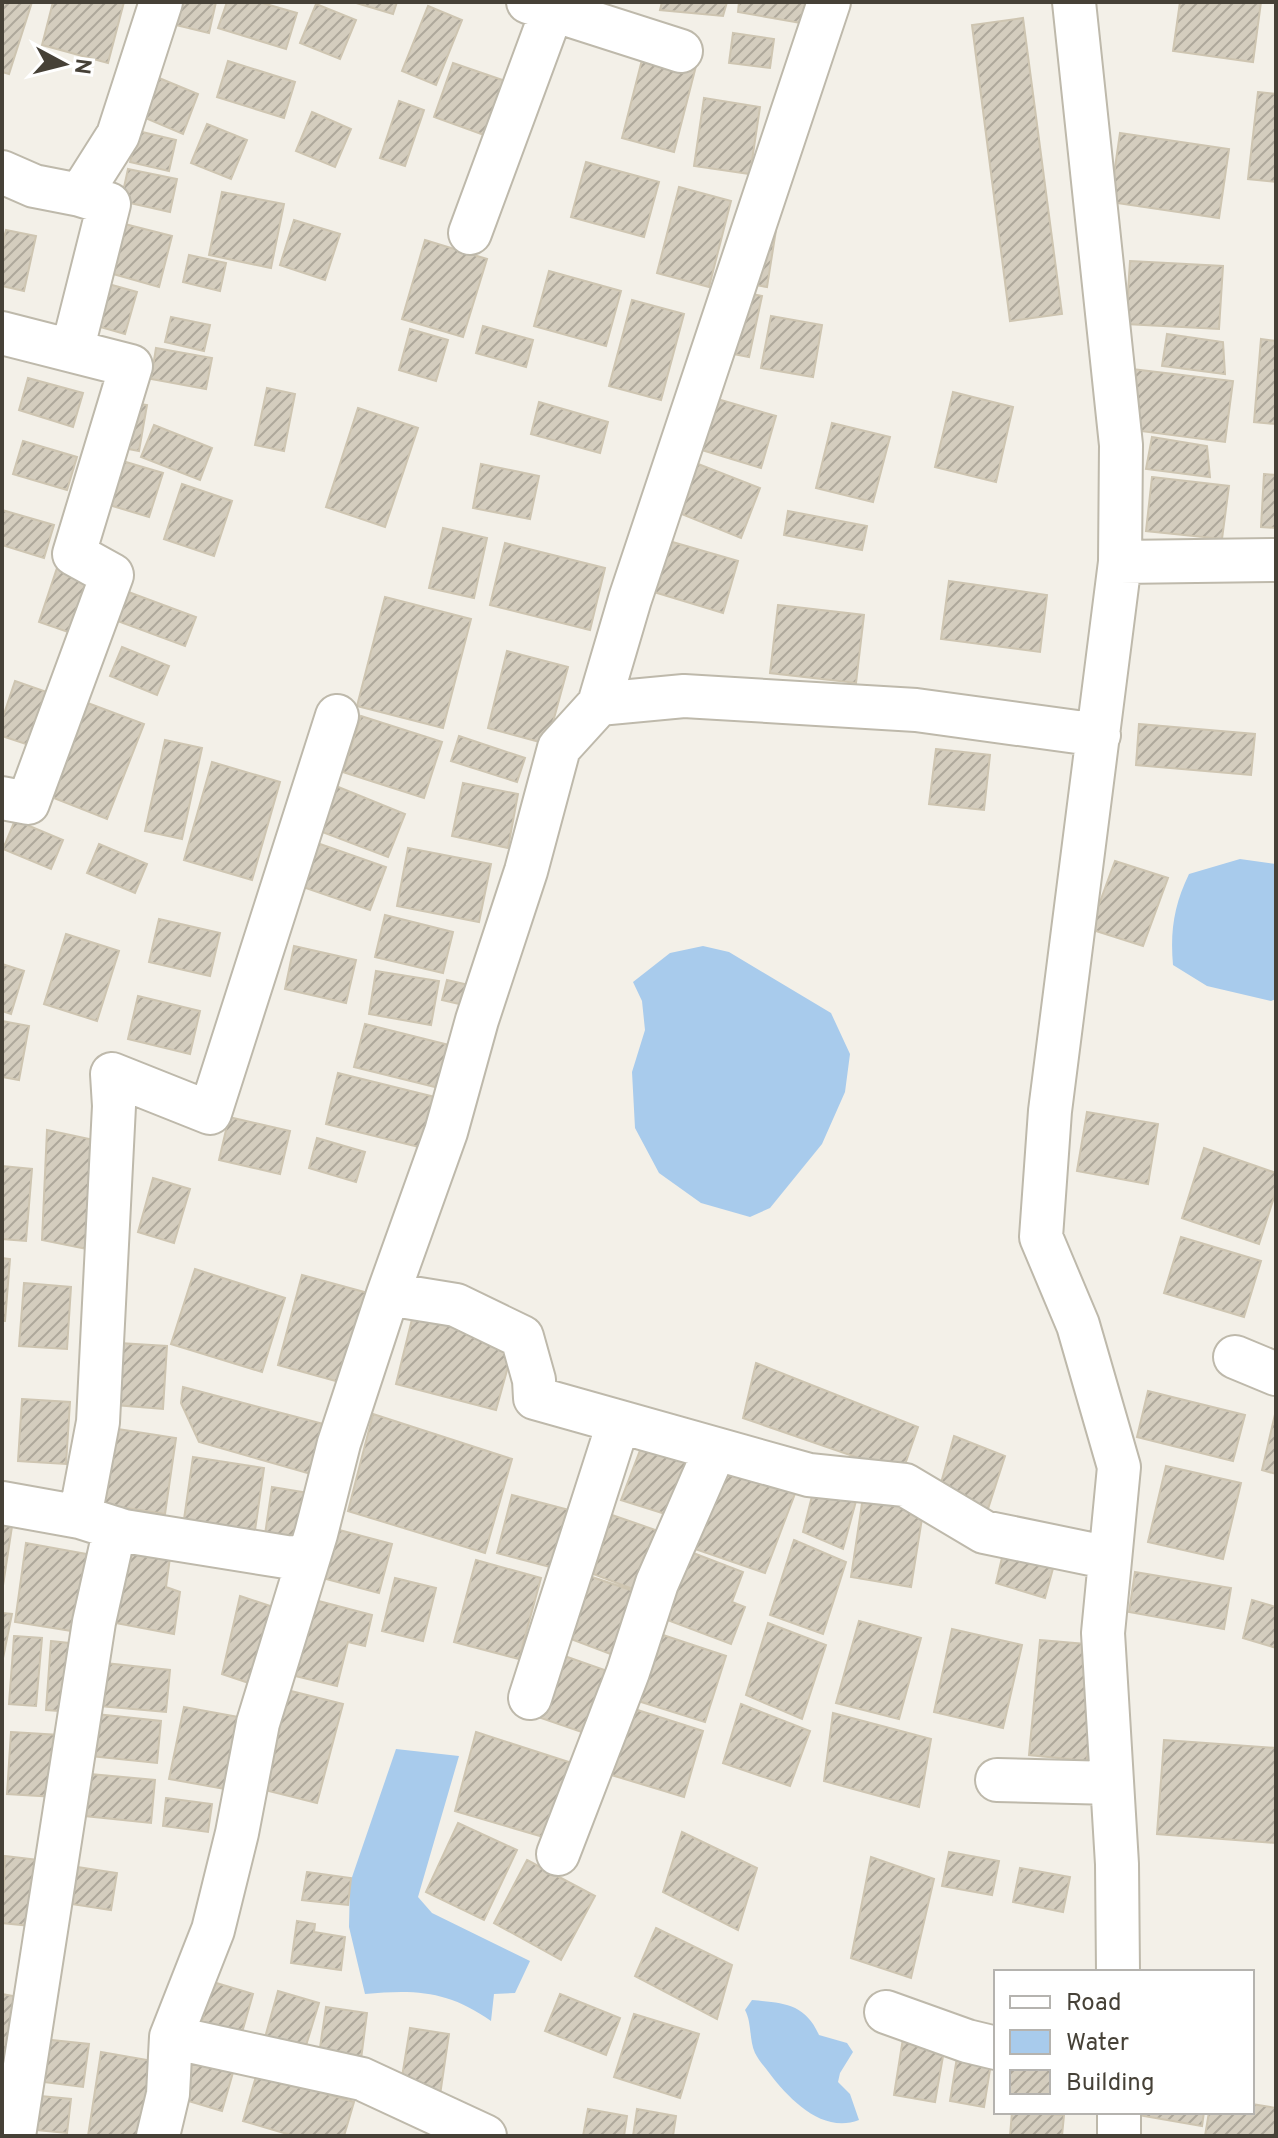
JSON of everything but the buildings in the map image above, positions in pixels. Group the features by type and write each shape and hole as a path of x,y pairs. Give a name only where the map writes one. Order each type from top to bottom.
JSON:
{"street":[{"path":"80,195 118,135 161,2"},
{"path":"158,2136 168,2094 171,2037 213,1930 237,1833 258,1723 339,1443 446,1132 477,1020 526,871 559,748 599,704 630,599 829,2"},
{"path":"1074,2 1121,445 1120,562 1050,1111 1041,1237 1078,1325 1119,1467 1103,1633 1117,1864 1118,1970"},
{"path":"470,233 540,6 681,51"},
{"path":"2,172 34,186 109,204 72,351"},
{"path":"2,333 131,366 74,554 112,575 28,803 2,798"},
{"path":"1120,562 1276,560"},
{"path":"599,704 684,696 885,708 1099,735"},
{"path":"14,2136 94,1622 98,1422 114,1106 112,1074 210,1113 337,716"},
{"path":"388,1294 456,1305 522,1337 534,1380 535,1398 618,1424 809,1475 905,1485 984,1532 1110,1558"},
{"path":"1235,1357 1276,1374"},
{"path":"530,1698 618,1424"},
{"path":"558,1854 628,1672 657,1583 715,1450"},
{"path":"2,1503 286,1557 308,1558"},
{"path":"997,1780 1112,1783"},
{"path":"886,2012 994,2048"},
{"path":"171,2037 362,2079 485,2136"},
{"path":"1119,2114 1119,2136"}],"water":[{"path":"1240,859 1276,864 1276,999 1271,1001 1207,986 1173,965 1174,918 1189,874"},
{"path":"703,946 729,952 831,1013 850,1054 845,1092 822,1144 770,1208 750,1217 701,1203 659,1173 635,1128 632,1072 645,1030 642,1001 633,982 670,953"},
{"path":"396,1749 459,1756 418,1897 432,1913 530,1961 515,1993 494,1994 491,2021 461,2003 431,1994 365,1994 349,1927 350,1883"},
{"path":"752,2000 792,2007 807,2016 819,2035 847,2043 853,2052 838,2082 850,2094 859,2120 846,2123 820,2118 797,2104 778,2084 753,2048 745,2010"}]}
